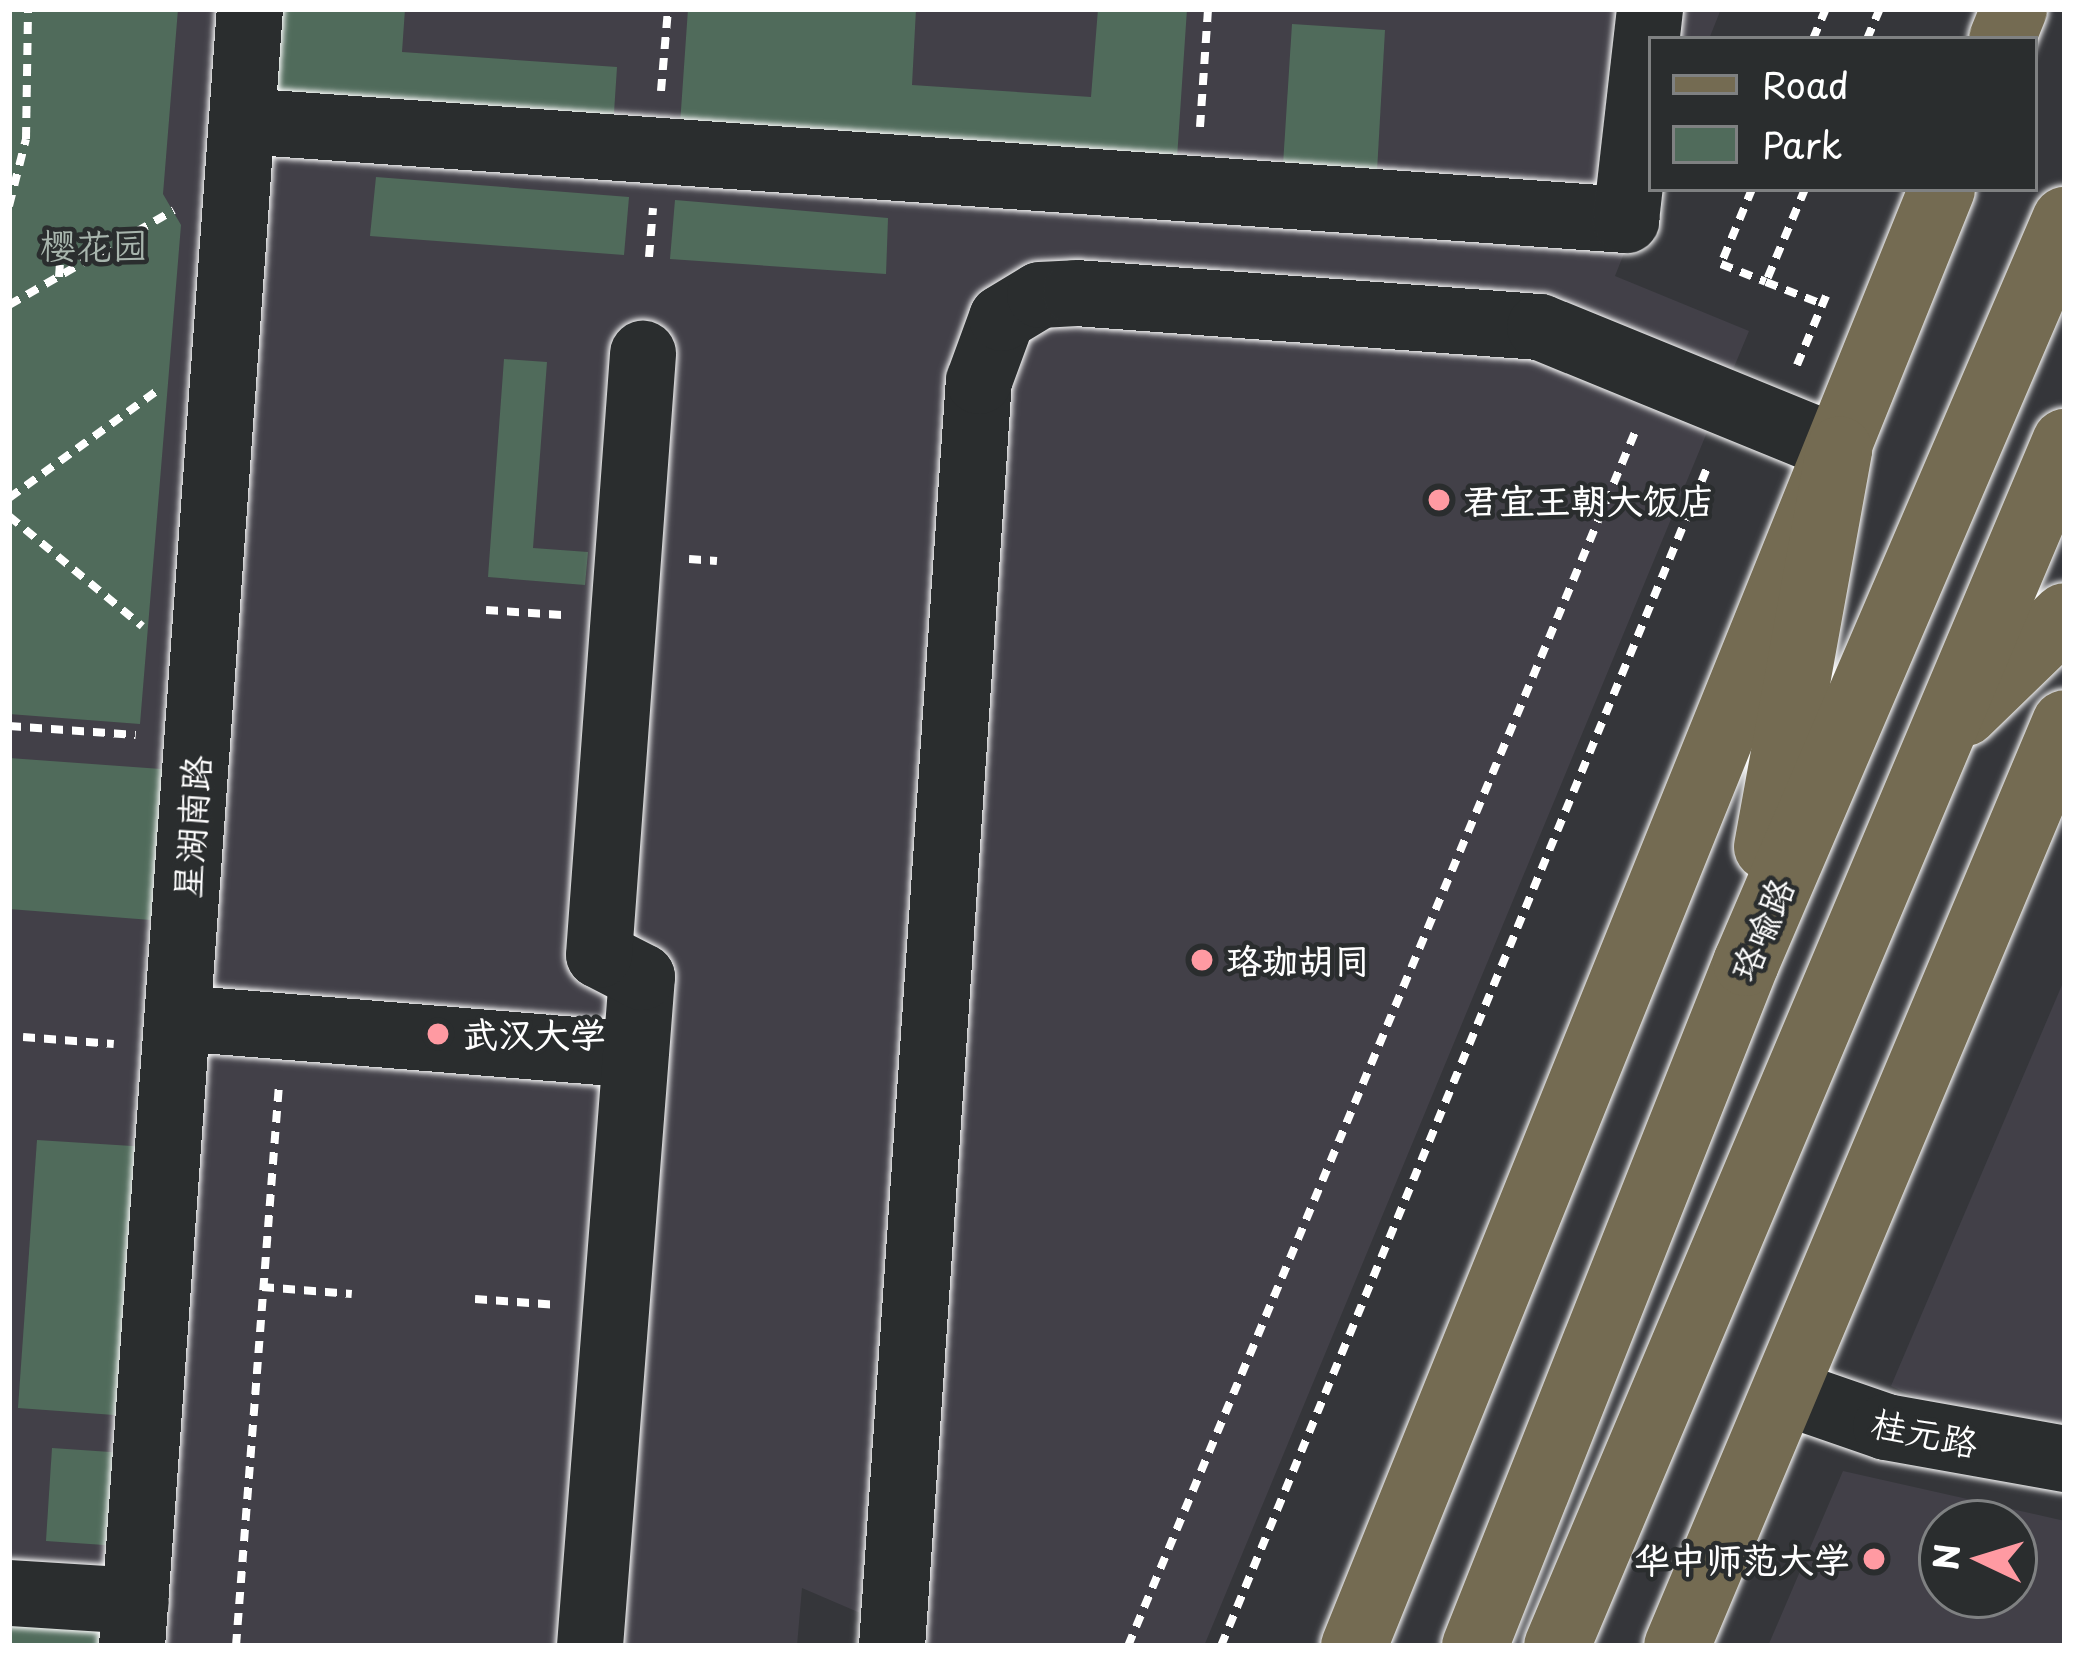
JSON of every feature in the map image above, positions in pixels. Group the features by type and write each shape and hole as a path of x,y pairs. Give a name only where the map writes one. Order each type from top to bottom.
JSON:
{"main road":[{"path":"1354,1646 1941,192"},
{"name":"珞喻路","path":"1475,1646 1746,963 2065,220"},
{"path":"1558,1646 2065,442"},
{"path":"1746,963 1839,449"},
{"path":"1945,732 2065,616"},
{"path":"1677,1646 1788,1393 2065,723"},
{"path":"1436,1646 1533,1505"}],"street":[{"name":"星湖南路","path":"134,1623 250,9"},
{"path":"242,121 1626,220 1650,9"},
{"path":"892,1646 979,381 1002,318 1040,295 1076,293 1540,328 1839,449"},
{"path":"590,1646 641,976 599,955 643,354"},
{"path":"177,1033 636,1055"},
{"name":"桂元路","path":"1788,1393 1886,1427 2065,1460"},
{"path":"9,1593 134,1623"}],"path":[{"path":"9,206 26,139 28,9"},
{"path":"657,151 668,9"},
{"path":"1195,189 1208,9"},
{"path":"1751,192 1721,264 1822,305"},
{"path":"1766,281 1804,192"},
{"path":"9,305 155,221"},
{"path":"59,278 61,245"},
{"path":"1128,1646 1659,376"},
{"path":"9,499 151,396"},
{"path":"1220,1646 1732,406"},
{"path":"9,516 202,671"},
{"path":"486,610 623,620"},
{"path":"9,726 197,740"},
{"path":"23,1037 177,1033"},
{"path":"236,1646 275,1130"},
{"path":"262,1287 352,1294"},
{"path":"476,1299 616,1309"}],"shaded area":[{"name":"武汉大学","path":"9,9 1721,9 1710,36 1648,36 1648,192 1615,276 1749,331 1204,1646 937,1646 802,1588 797,1646 9,1646"},
{"path":"2065,978 2065,1424 1933,1404 1891,1386"},
{"name":"华中师范大学","path":"1843,1471 1967,1499 1918,1499 1918,1619 2038,1619 2038,1515 2065,1521 2065,1646 1768,1646"}],"green space":[{"name":"樱花园","path":"9,9 178,9 163,194 181,225 140,724 9,714"},
{"path":"281,9 405,9 402,52 617,67 613,128 275,104"},
{"path":"688,9 916,9 912,85 1091,97 1098,9 1187,9 1176,173 679,139"},
{"path":"1292,24 1385,30 1377,171 1283,165"},
{"path":"376,177 629,197 624,255 370,236"},
{"path":"675,200 888,218 886,274 670,259"},
{"path":"504,359 547,362 533,548 588,552 585,585 488,577"},
{"path":"9,758 175,770 164,921 9,909"},
{"path":"37,1140 148,1147 128,1416 18,1408"},
{"path":"52,1448 125,1453 119,1546 46,1541"},
{"path":"9,1620 104,1627 103,1646 9,1646"}],"place":[{"name":"君宜王朝大饭店","path":"1439,500"},
{"name":"珞珈胡同","path":"1202,960"},
{"name":"武汉大学","path":"438,1034"},
{"name":"华中师范大学","path":"1874,1559"}]}
